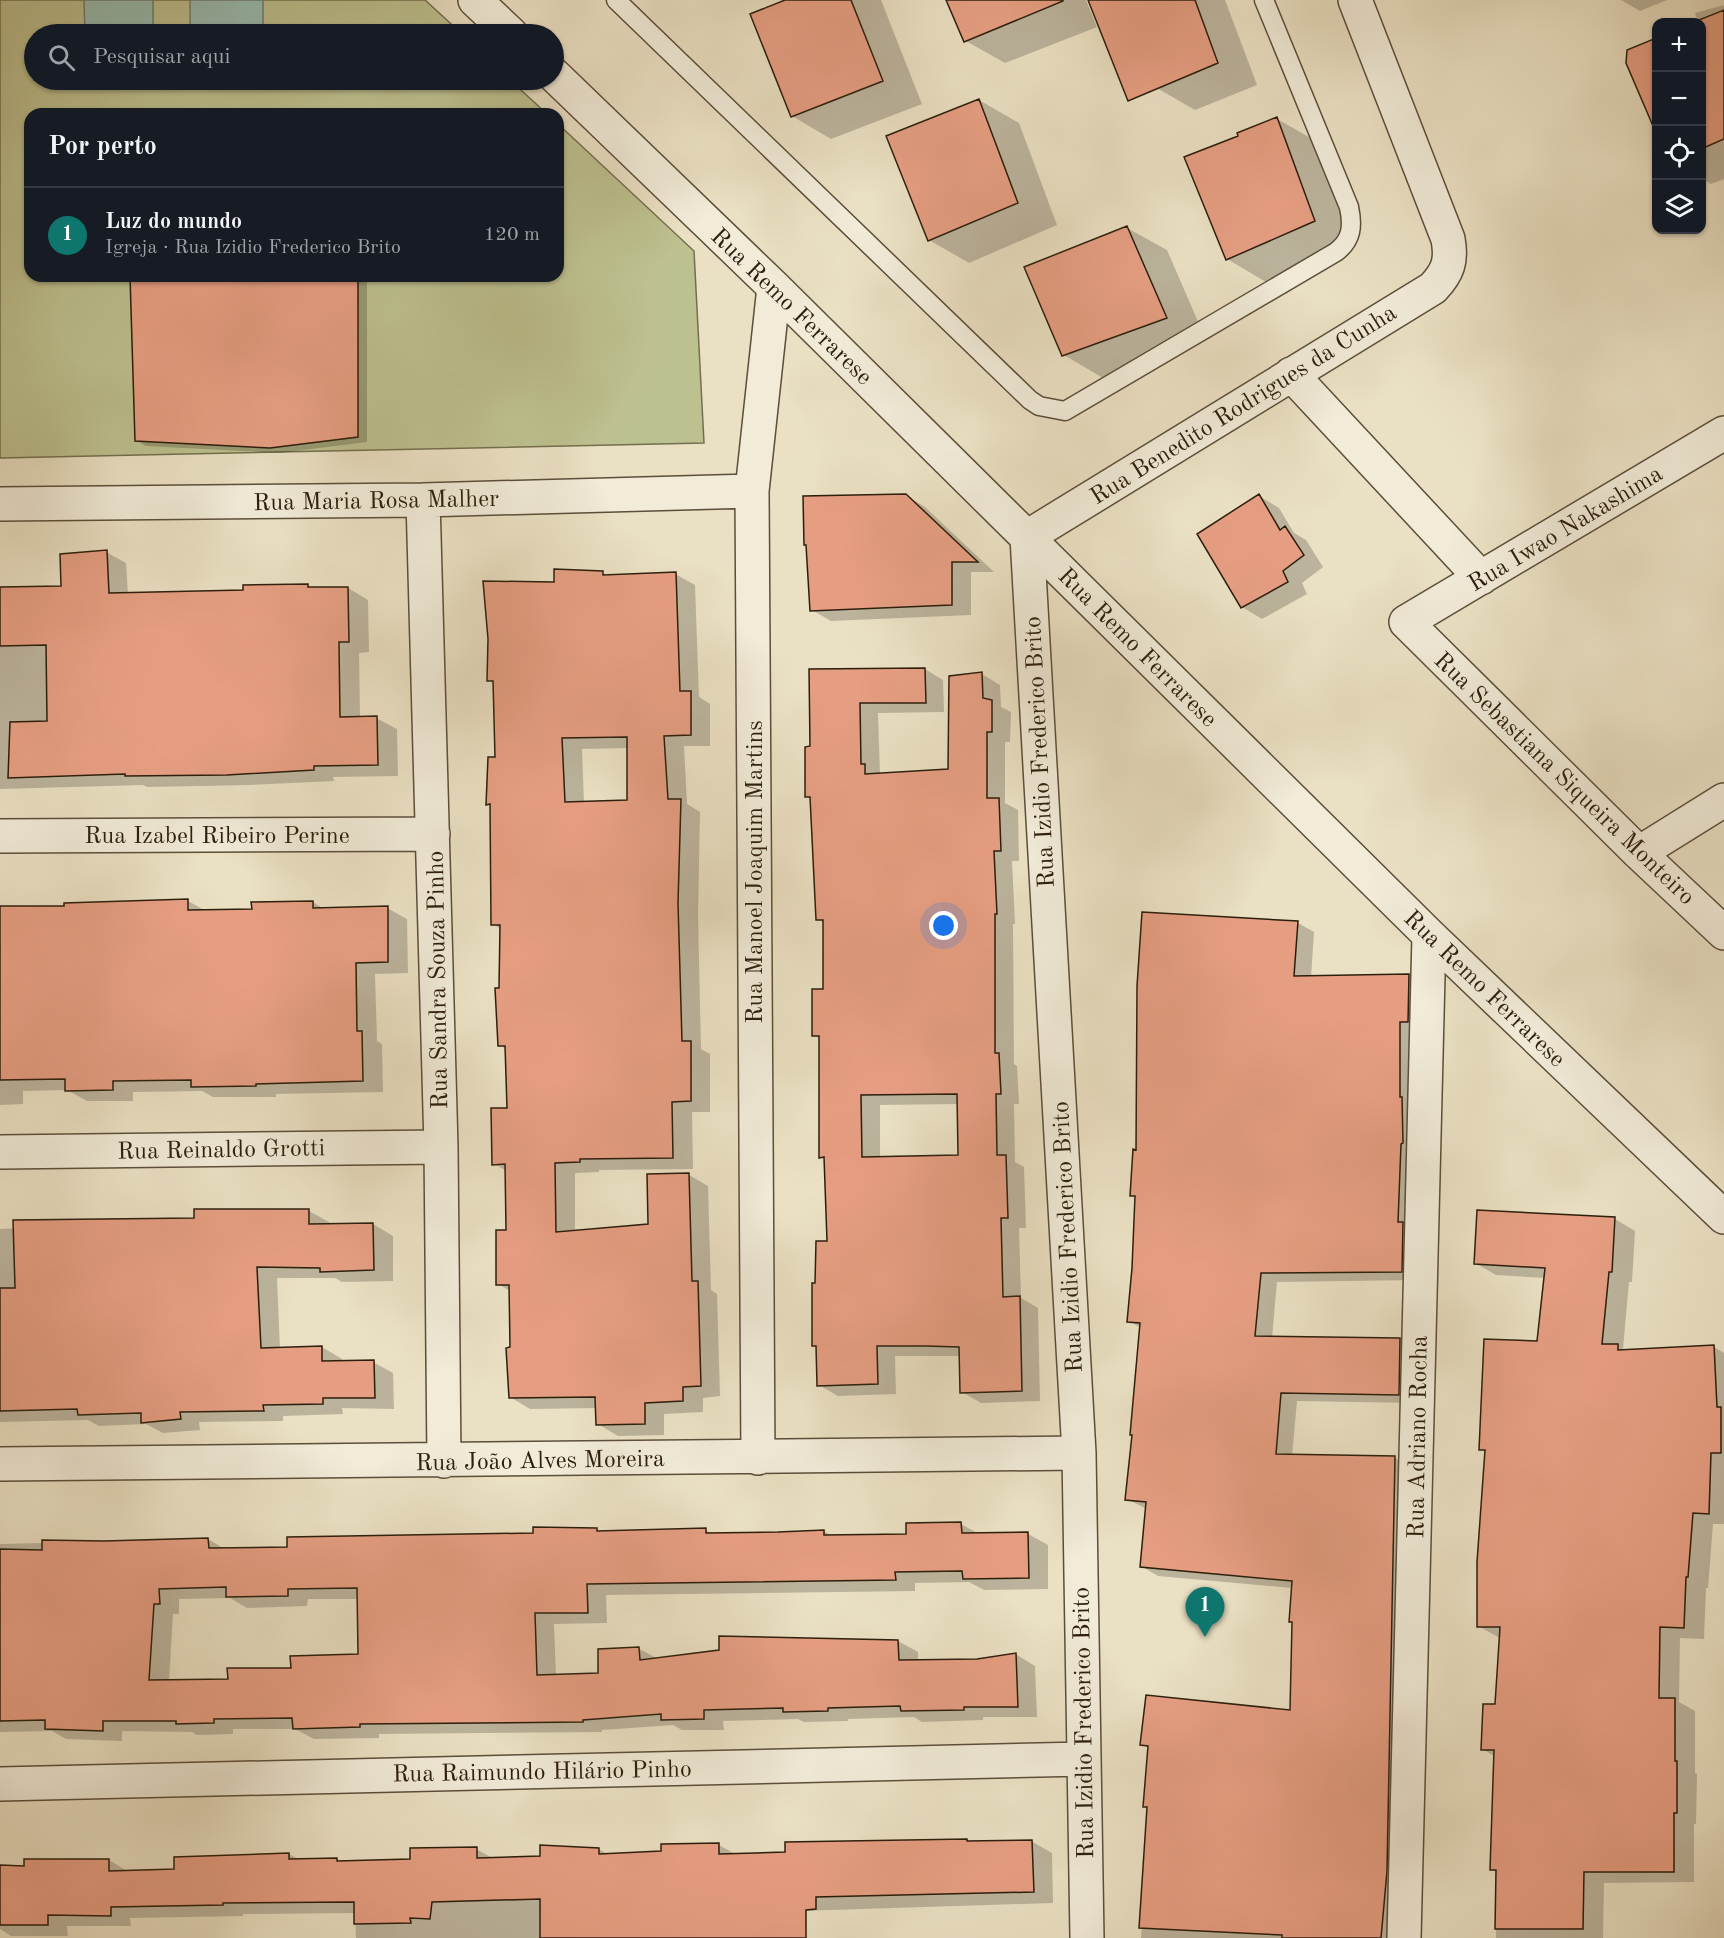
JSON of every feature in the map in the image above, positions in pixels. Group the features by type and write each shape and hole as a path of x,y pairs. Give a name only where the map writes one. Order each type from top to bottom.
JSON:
{"street":[{"path":"475,0 500,24"},
{"name":"Rua Benedito Rodrigues da Cunha","path":"1027,537 1433,288 1444,277 1450,251 1441,220 1355,0"},
{"name":"Rua Remo Ferrarese","path":"564,85 774,287 1429,936 1724,1217"},
{"name":"Rua Manoel Joaquim Martins","path":"758,1458 752,491 774,287"},
{"path":"1291,374 1481,578"},
{"name":"Rua Iwao Nakashima","path":"1406,622 1724,433"},
{"name":"Rua Maria Rosa Malher","path":"0,504 423,500 752,491"},
{"name":"Rua Sandra Souza Pinho","path":"423,500 441,1147 444,1461"},
{"name":"Rua Izidio Frederico Brito","path":"1027,537 1079,1454 1087,1938"},
{"name":"Rua Sebastiana Siqueira Monteiro","path":"1406,622 1639,854 1724,933"},
{"path":"1639,854 1724,800"},
{"name":"Rua Izabel Ribeiro Perine","path":"0,836 434,834"},
{"name":"Rua Adriano Rocha","path":"1404,1938 1429,936"},
{"name":"Rua Reinaldo Grotti","path":"0,1152 441,1147"},
{"name":"Rua João Alves Moreira","path":"0,1464 1079,1454"},
{"name":"Rua Raimundo Hilário Pinho","path":"0,1784 1084,1759"}],"lane":[{"path":"616,0 1023,394 1039,406 1065,411 1336,252 1348,239 1352,229 1349,207 1264,0"}],"green space":[{"path":"0,0 425,0 451,24 24,24 24,90 521,90 540,108 24,108 24,282 564,282 564,130 694,251 704,443 0,458"}],"water":[{"path":"84,0 153,0 153,24 85,24"},
{"path":"190,0 263,0 263,24 190,24"}],"building":[{"path":"785,0 851,0 883,81 791,117 750,14"},
{"path":"946,0 1063,0 1063,1 964,42"},
{"path":"1088,0 1195,0 1218,63 1128,101"},
{"path":"1724,10 1724,139 1706,147 1706,18 1704,18"},
{"path":"1652,40 1652,124 1626,63 1627,50"},
{"path":"979,99 1018,203 928,241 886,136"},
{"path":"1277,117 1315,221 1226,260 1184,157 1238,136 1237,133"},
{"path":"1127,226 1167,318 1062,356 1024,267"},
{"path":"130,282 358,282 358,437 270,448 135,441"},
{"path":"906,494 978,562 952,562 952,605 810,611 806,545 804,545 803,496"},
{"path":"1259,494 1280,530 1285,526 1304,555 1283,571 1288,582 1241,608 1197,534"},
{"path":"107,550 109,593 243,590 243,585 308,584 308,587 348,587 349,642 339,642 340,717 377,716 378,765 314,766 314,770 227,775 125,776 125,774 8,778 10,722 47,721 46,645 0,646 0,587 61,586 60,554"},
{"path":"554,569 603,571 603,575 676,572 680,691 691,691 691,735 664,736 668,799 681,799 678,903 682,1041 691,1041 691,1101 672,1102 673,1158 580,1159 580,1162 555,1163 556,1232 648,1224 647,1174 689,1173 692,1281 698,1281 701,1386 683,1387 683,1401 645,1403 645,1424 596,1425 595,1397 509,1398 506,1348 510,1347 509,1285 496,1285 496,1230 506,1230 505,1164 492,1165 491,1108 507,1108 505,1046 498,1046 495,988 499,988 500,925 491,925 490,804 486,805 488,757 495,757 493,681 487,681 488,639 483,581 554,582","holes":["627,737 627,800 565,802 562,738"]},
{"path":"925,668 926,703 860,703 861,764 865,764 865,774 948,769 949,676 982,672 983,698 992,700 992,732 987,732 987,798 999,798 1001,851 994,851 997,914 995,914 995,1053 999,1053 1001,1094 996,1094 997,1155 1006,1155 1008,1218 1001,1218 1003,1297 1020,1296 1022,1391 960,1393 959,1347 926,1346 877,1346 878,1384 817,1386 816,1346 812,1346 812,1283 815,1283 816,1241 827,1241 824,1157 819,1158 819,1036 812,1036 812,989 823,989 823,920 816,920 810,797 805,797 805,747 810,746 809,669","holes":["957,1094 958,1155 862,1157 861,1095"]},
{"path":"188,899 188,910 252,909 251,902 313,901 313,908 388,906 388,962 356,963 357,1031 362,1031 363,1081 191,1087 191,1080 113,1081 113,1090 65,1091 65,1079 0,1080 0,906 64,906 64,903"},
{"path":"1142,912 1298,921 1294,976 1409,974 1408,1022 1400,1022 1400,1097 1402,1097 1403,1143 1401,1144 1398,1222 1403,1222 1402,1272 1261,1273 1255,1336 1400,1338 1399,1395 1281,1393 1276,1454 1395,1456 1387,1871 1381,1938 1282,1938 1282,1935 1139,1928 1147,1807 1143,1807 1148,1746 1140,1745 1146,1695 1290,1710 1292,1622 1289,1622 1292,1581 1140,1567 1146,1502 1125,1500 1140,1323 1127,1322 1135,1196 1130,1196 1133,1149 1136,1150 1137,986"},
{"path":"194,1209 309,1209 309,1224 373,1223 374,1270 320,1272 320,1268 257,1267 261,1348 322,1346 322,1361 374,1360 375,1398 323,1398 323,1404 263,1405 264,1411 180,1412 181,1419 141,1423 141,1413 78,1415 77,1409 0,1411 0,1288 15,1288 13,1220 194,1218"},
{"path":"1477,1210 1615,1217 1612,1272 1609,1272 1602,1344 1618,1344 1618,1350 1714,1345 1717,1407 1721,1407 1721,1453 1711,1453 1709,1514 1693,1513 1688,1577 1686,1577 1684,1628 1660,1627 1659,1698 1675,1698 1677,1813 1674,1813 1674,1872 1584,1872 1583,1929 1495,1929 1496,1870 1490,1870 1494,1750 1481,1750 1483,1704 1495,1704 1500,1627 1477,1627 1477,1562 1485,1450 1479,1450 1484,1339 1537,1341 1545,1268 1474,1264"},
{"path":"961,1522 962,1533 1028,1532 1029,1578 963,1579 962,1571 895,1572 896,1580 587,1584 588,1613 535,1613 537,1675 598,1673 598,1649 639,1647 640,1660 719,1650 719,1636 898,1640 899,1660 977,1659 1016,1653 1018,1707 964,1707 964,1710 901,1711 900,1706 783,1712 783,1708 704,1710 704,1719 661,1720 661,1714 583,1720 583,1722 360,1724 360,1727 293,1729 292,1718 214,1719 214,1723 176,1724 176,1721 103,1721 103,1731 45,1729 45,1720 0,1721 0,1549 42,1550 42,1540 208,1538 209,1548 287,1547 287,1537 533,1533 533,1527 597,1528 597,1531 706,1528 706,1533 824,1530 824,1535 906,1534 906,1523","holes":["226,1587 226,1597 288,1596 288,1589 357,1588 358,1654 290,1656 291,1668 227,1668 228,1679 149,1680 154,1604 160,1604 159,1589"]},
{"path":"967,1839 967,1841 1032,1840 1034,1892 816,1897 816,1909 806,1910 806,1938 540,1938 540,1899 432,1902 430,1919 410,1918 411,1923 354,1924 354,1902 111,1907 111,1916 48,1915 48,1925 0,1925 0,1865 24,1866 24,1859 109,1859 109,1871 174,1869 174,1857 289,1853 289,1859 337,1858 337,1861 410,1859 410,1848 477,1847 477,1858 540,1856 540,1845 599,1848 599,1854 661,1851 661,1844 719,1843 719,1854 785,1852 785,1842"}],"place":[{"name":"Luz do mundo","path":"1205,1637"}]}
